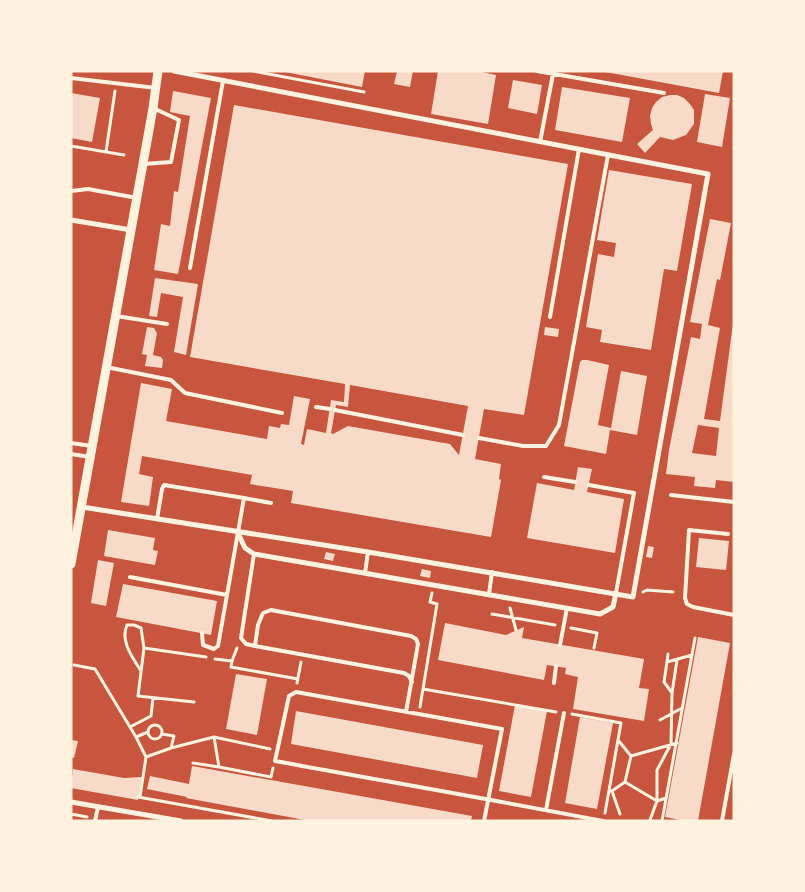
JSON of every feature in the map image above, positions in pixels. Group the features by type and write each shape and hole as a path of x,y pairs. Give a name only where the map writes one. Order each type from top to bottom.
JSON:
{"street":[{"path":"71,564 153,108 158,71"},
{"path":"82,507 492,572 634,597 708,174 174,71"},
{"path":"71,220 131,230"},
{"path":"238,532 245,548 254,554 600,614 613,607 616,593"},
{"path":"71,802 180,821"}],"lane":[{"path":"537,71 664,93"},
{"path":"540,142 553,74"},
{"path":"71,78 156,88"},
{"path":"190,268 223,81"},
{"path":"143,164 172,162 179,120 153,108"},
{"path":"550,317 579,149"},
{"path":"479,438 522,446 546,446 559,425 608,155"},
{"path":"71,191 88,189 137,198"},
{"path":"116,316 167,324"},
{"path":"106,367 171,380 185,394 282,413"},
{"path":"316,407 330,409"},
{"path":"335,410 463,435"},
{"path":"71,443 92,446"},
{"path":"71,454 90,457"},
{"path":"544,477 575,482"},
{"path":"157,519 164,485 271,503"},
{"path":"589,485 634,494 616,593"},
{"path":"671,495 734,502"},
{"path":"202,633 203,645 214,649 218,646 244,498"},
{"path":"728,534 689,530 684,598 687,604 693,607 734,615"},
{"path":"364,574 368,552"},
{"path":"254,554 241,638 246,644 404,673 409,676 412,682"},
{"path":"489,594 492,572"},
{"path":"130,577 227,595"},
{"path":"560,644 567,608"},
{"path":"255,646 258,625 263,613 271,610 411,636 416,639 418,644 406,712"},
{"path":"554,683 556,666"},
{"path":"484,821 488,800 502,729 296,692 289,696 275,761 488,800 546,810 604,821"},
{"path":"546,810 564,713"},
{"path":"722,821 734,754"},
{"path":"95,821 98,807"}],"path":[{"path":"253,71 345,90 364,92"},
{"path":"106,152 116,84"},
{"path":"71,146 124,156"},
{"path":"418,715 437,604 430,602 433,585"},
{"path":"634,597 647,590 673,592"},
{"path":"509,598 516,630"},
{"path":"492,614 597,633 594,648"},
{"path":"141,671 125,641 124,632 127,625 141,628 144,648 138,696 194,702"},
{"path":"241,638 231,667 298,679"},
{"path":"662,821 695,638"},
{"path":"144,648 232,661"},
{"path":"668,654 664,682 672,693"},
{"path":"667,662 692,655"},
{"path":"650,820 657,801 657,770 671,744 672,693 677,660"},
{"path":"74,665 95,669 146,757 139,797 272,821"},
{"path":"423,689 622,723 604,821"},
{"path":"130,727 151,716 153,698"},
{"path":"660,720 683,708"},
{"path":"156,725 162,729 162,734 160,738 153,740 149,737 149,727 156,725"},
{"path":"136,737 148,732"},
{"path":"162,734 174,736 171,748"},
{"path":"146,757 171,748 214,738 276,750"},
{"path":"214,738 219,767"},
{"path":"618,740 631,756"},
{"path":"631,756 677,743"},
{"path":"610,791 625,782 631,756"},
{"path":"193,763 272,777 275,761"},
{"path":"625,782 657,801 666,798"},
{"path":"610,791 620,814"},
{"path":"71,814 89,818 89,821"}],"building":[{"path":"280,71 365,71 362,87"},
{"path":"397,71 413,71 410,87 394,84"},
{"path":"438,71 476,71 496,75 488,124 431,114"},
{"path":"600,71 723,71 719,93"},
{"path":"513,80 542,85 537,114 508,108"},
{"path":"562,87 630,98 622,142 555,130"},
{"path":"173,91 211,98 178,274 154,270 161,224 170,226 174,191 178,192 190,116 170,112"},
{"path":"71,93 100,98 92,142 71,138"},
{"path":"705,94 730,98 722,147 697,142"},
{"path":"670,95 684,98 690,104 694,110 694,124 686,135 673,140 660,137 645,153 637,144 653,130 650,116 652,108 662,97"},
{"path":"234,105 568,164 524,415 484,409 475,459 501,464 499,479 501,480 491,537 291,503 293,491 250,484 252,475 142,456 139,474 153,477 149,506 121,502 141,383 172,389 166,421 267,439 269,426 280,428 281,424 289,425 294,396 310,399 301,444 304,445 307,429 326,433 331,400 344,402 345,384 190,357","holes":["350,385 468,406 459,455 450,444 348,426 333,434 331,433 336,405 348,407"]},
{"path":"609,170 692,184 677,271 664,269 651,350 600,342 602,330 586,327 598,254 614,257 616,243 597,240"},
{"path":"710,219 731,223 720,280 717,279 708,325 720,328 704,419 720,421 734,316 734,482 716,480 715,488 694,486 695,477 666,474 691,337 700,339 702,324 690,322","holes":["698,425 719,428 716,456 692,453"]},
{"path":"155,278 198,284 186,355 174,352 183,297 161,293 157,317 149,316"},
{"path":"147,327 154,328 157,333 153,355 161,357 163,360 162,368 145,366 147,355 142,354"},
{"path":"545,327 559,329 558,337 544,335"},
{"path":"582,360 609,365 598,425 611,428 621,371 647,376 637,435 610,430 606,454 564,446 580,362"},
{"path":"578,467 592,469 587,492 624,499 615,553 527,538 537,483 574,490"},
{"path":"108,530 155,538 153,550 158,551 155,565 104,556"},
{"path":"699,538 729,541 726,570 696,567"},
{"path":"648,546 654,547 652,558 646,557"},
{"path":"326,552 335,554 333,561 324,559"},
{"path":"98,560 114,563 106,606 91,603"},
{"path":"422,569 431,571 430,578 420,576"},
{"path":"123,584 217,601 211,635 116,617"},
{"path":"445,623 506,635 524,627 522,638 644,659 639,688 649,689 644,721 573,709 578,677 565,674 566,668 547,665 544,680 438,660"},
{"path":"698,637 730,643 698,821 686,821 665,817"},
{"path":"236,674 267,679 257,735 226,729"},
{"path":"515,705 547,711 531,797 499,791"},
{"path":"296,711 483,745 477,778 291,744"},
{"path":"580,717 613,723 597,809 565,803"},
{"path":"71,740 78,741 74,758 71,757"},
{"path":"192,766 472,816 471,821 310,821 147,789 150,776 189,784"},
{"path":"73,769 124,778 142,777 138,800 71,788"}]}
